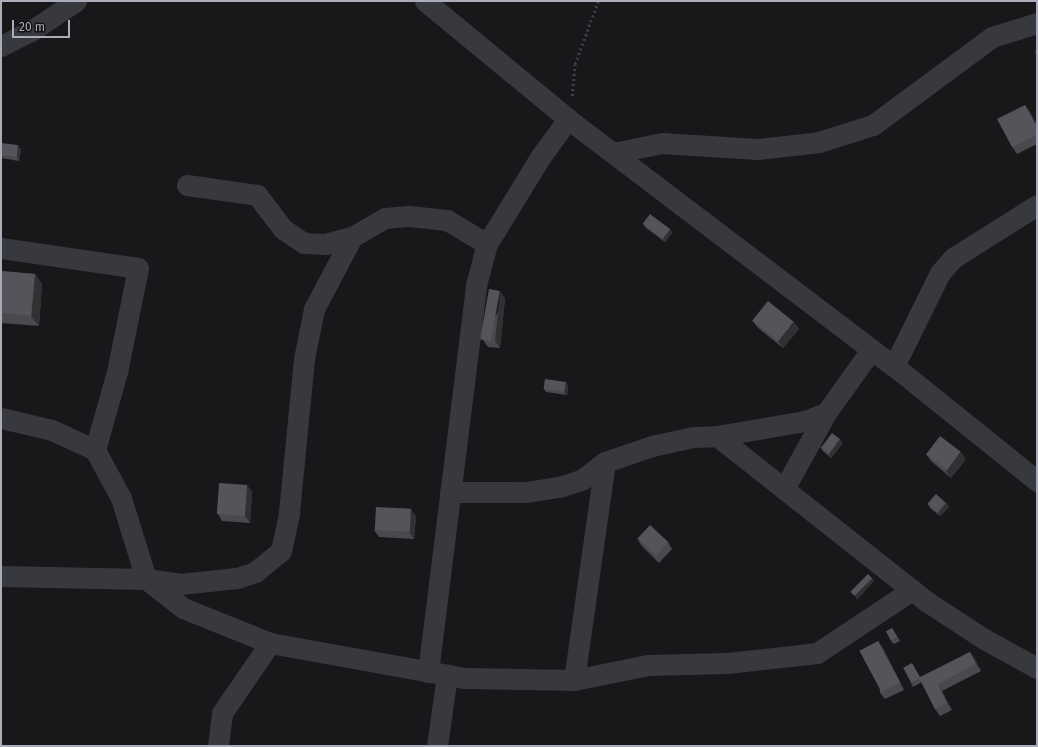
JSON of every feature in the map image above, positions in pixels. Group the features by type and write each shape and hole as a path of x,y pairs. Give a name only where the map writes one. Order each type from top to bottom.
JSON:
{"street":[{"path":"1,46 31,32 76,1"},
{"path":"425,1 568,119 894,366 1037,481"},
{"path":"613,154 662,143 758,148 819,142 873,125 992,37 1037,22"},
{"path":"437,746 438,674 450,492 476,285 487,244 541,156 568,119"},
{"path":"187,185 257,195 284,229 304,243 325,244 352,237 386,218 409,216 447,220 487,244"},
{"path":"894,366 940,272 953,258 1037,205"},
{"path":"1,576 146,579 180,584 237,578 255,572 281,551 289,512 304,359 314,309 352,237"},
{"path":"1,248 138,268 117,372 94,450"},
{"path":"784,489 826,413 872,350"},
{"path":"450,492 526,492 562,486 583,479 605,462 652,446 694,437 717,436 805,421 826,413"},
{"path":"1,418 52,430 94,450 121,498 146,579 183,608 270,642 438,674 464,678 574,680 648,665 727,663 817,653 912,590"},
{"path":"717,436 912,590 984,639 1037,668"},
{"path":"574,680 605,462"},
{"path":"218,746 222,712 270,642"}],"path":[{"path":"568,119 576,64 598,1"}],"building":[{"path":"1025,105 1037,127 1037,135 1012,147 997,119"},
{"path":"1,143 18,145 16,157 1,155"},
{"path":"650,214 670,229 663,239 643,224"},
{"path":"1,271 35,274 31,316 1,313"},
{"path":"489,289 500,291 491,341 480,339"},
{"path":"768,301 794,322 778,341 752,320"},
{"path":"545,379 566,382 564,392 544,389"},
{"path":"832,433 840,439 829,453 821,447"},
{"path":"940,436 961,452 947,470 926,454"},
{"path":"219,483 247,485 245,516 217,514"},
{"path":"936,494 946,503 937,512 927,504"},
{"path":"376,507 411,509 410,532 375,530"},
{"path":"650,525 668,542 656,555 638,538"},
{"path":"868,574 872,578 855,596 850,592"},
{"path":"892,628 897,637 891,640 886,631"},
{"path":"878,641 900,682 882,692 859,651"},
{"path":"970,652 976,664 938,684 947,703 935,709 919,678"},
{"path":"912,663 920,678 911,683 903,668"}]}
